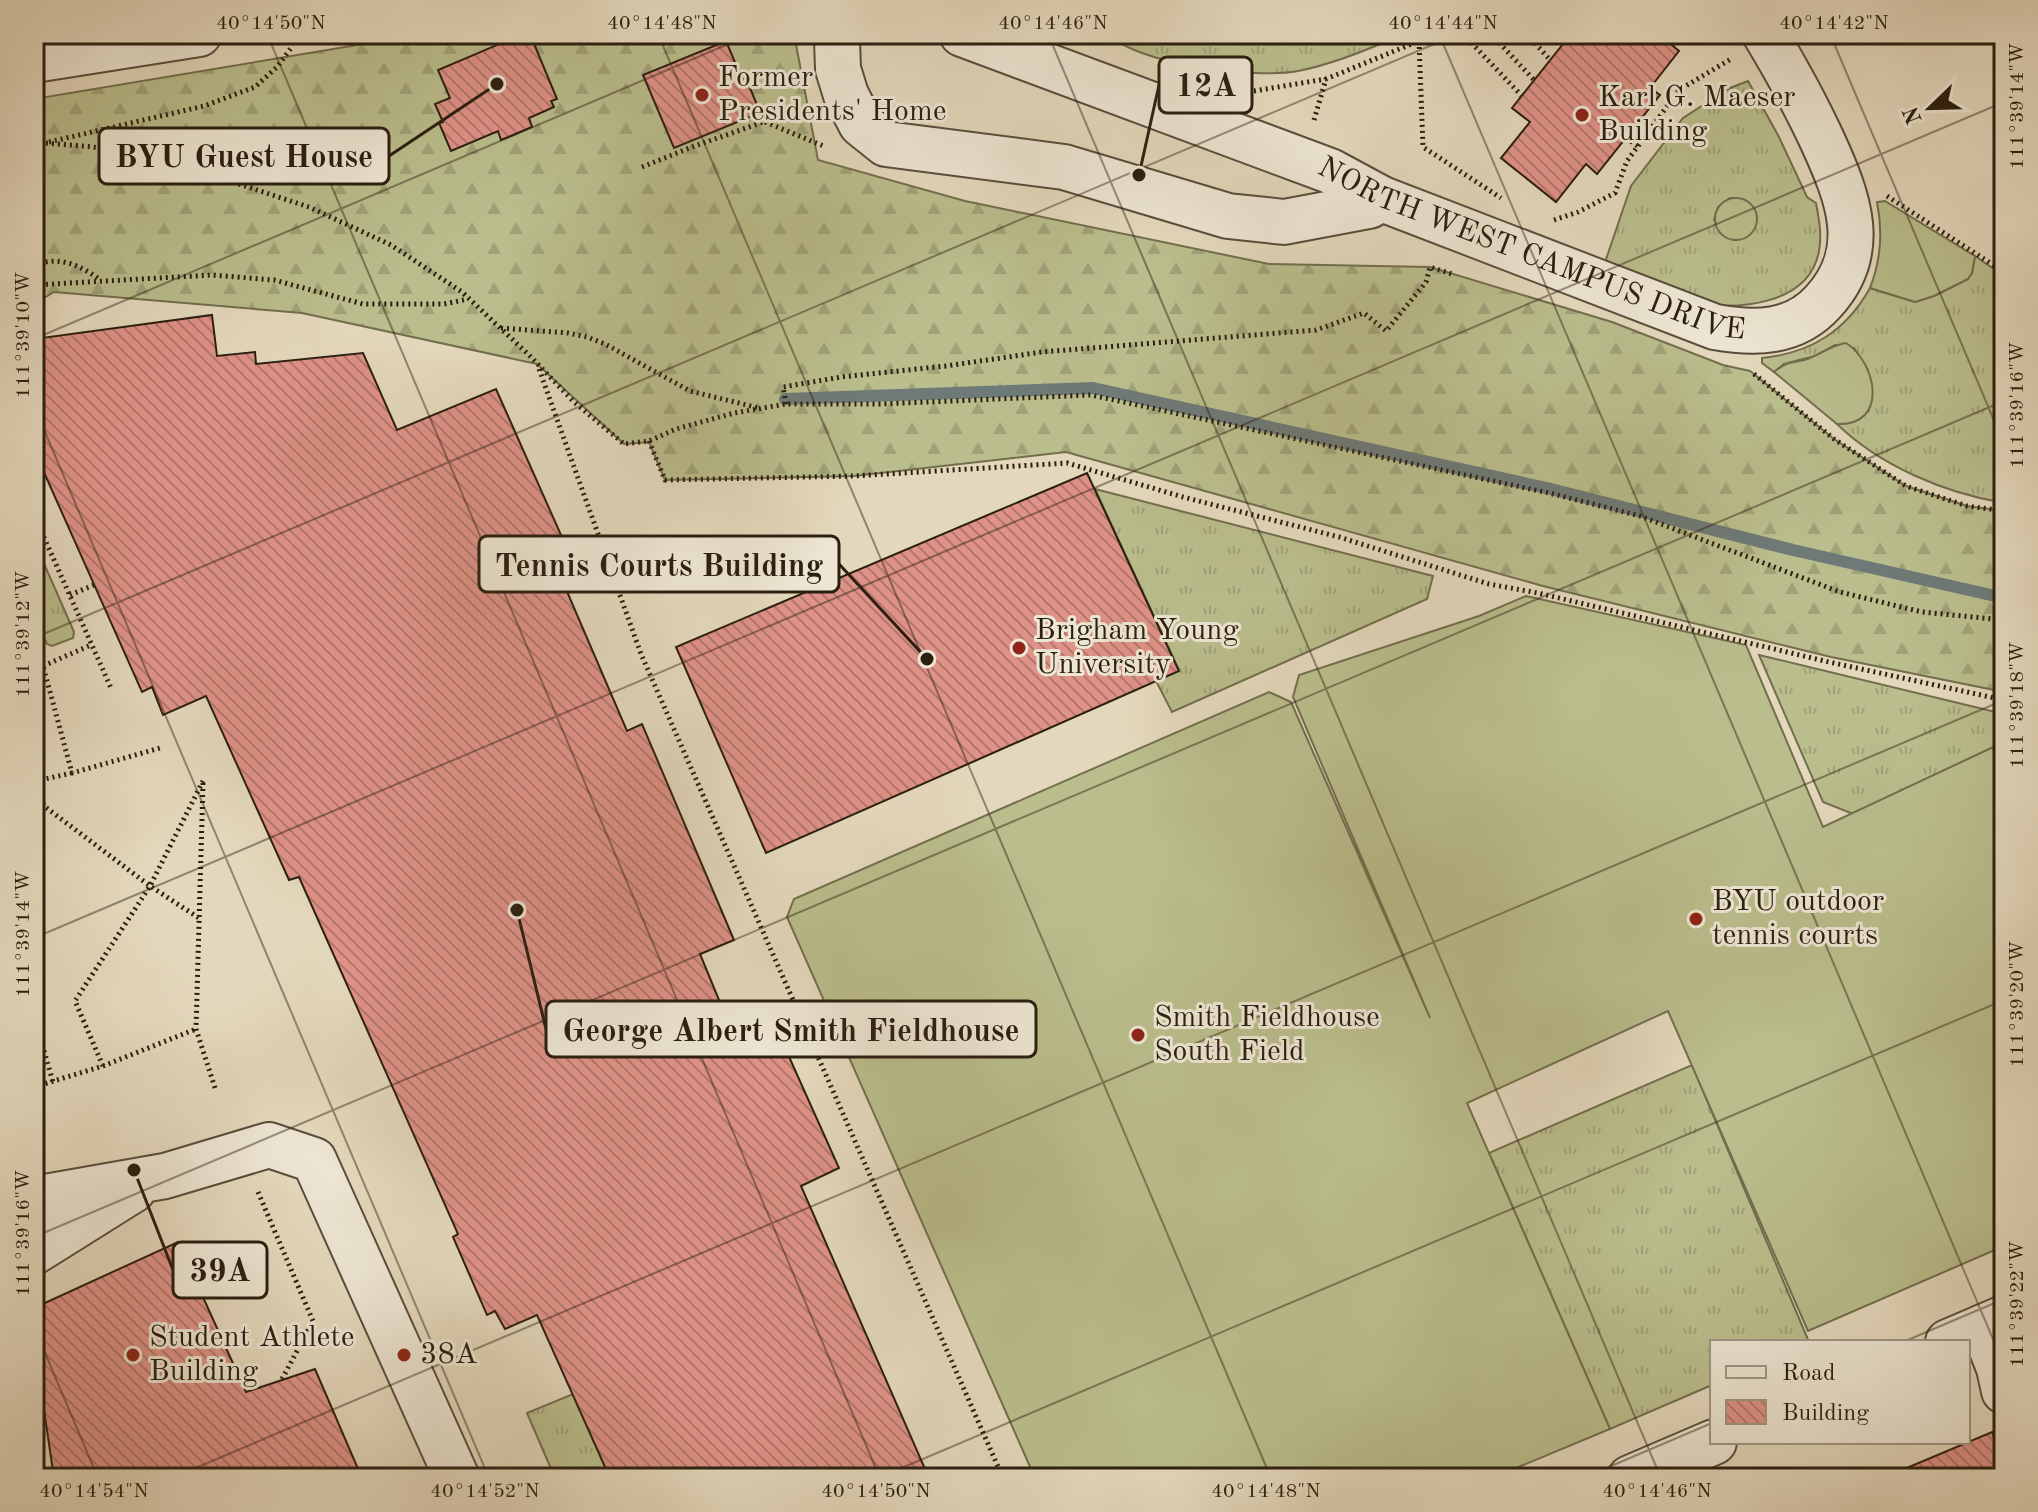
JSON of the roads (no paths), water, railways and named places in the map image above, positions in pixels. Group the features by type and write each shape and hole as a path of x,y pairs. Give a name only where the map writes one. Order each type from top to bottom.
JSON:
{"street":[{"path":"34,60 199,34"},
{"path":"840,34 837,40 838,69 846,95 861,124 886,144 1064,167 1228,216 1284,222 1369,206 1382,199"},
{"name":"NORTH WEST CAMPUS DRIVE","path":"962,34 1330,171 1382,199 1715,327 1750,333 1782,327 1804,318 1832,292 1846,268 1852,239 1843,186 1814,123 1752,44"},
{"path":"34,1199 165,1176 269,1145 314,1160 457,1478"},
{"path":"34,1252 124,1195 165,1176"},
{"path":"1978,1329 1999,1368 2004,1391"},
{"path":"1630,1478 1710,1444"}],"waterway":[{"path":"785,399 1093,388 1551,489 1793,550 2004,598"}],"place":[{"name":"BYU Guest House","path":"497,84"},
{"name":"Former Presidents' Home","path":"702,95"},
{"name":"Karl G. Maeser Building","path":"1582,115"},
{"name":"12A","path":"1139,175"},
{"name":"Brigham Young University","path":"1019,648"},
{"name":"Tennis Courts Building","path":"927,659"},
{"name":"George Albert Smith Fieldhouse","path":"517,910"},
{"name":"BYU outdoor tennis courts","path":"1696,919"},
{"name":"Smith Fieldhouse South Field","path":"1138,1035"},
{"name":"39A","path":"134,1170"},
{"name":"Student Athlete Building","path":"133,1355"},
{"name":"38A","path":"404,1355"}]}
